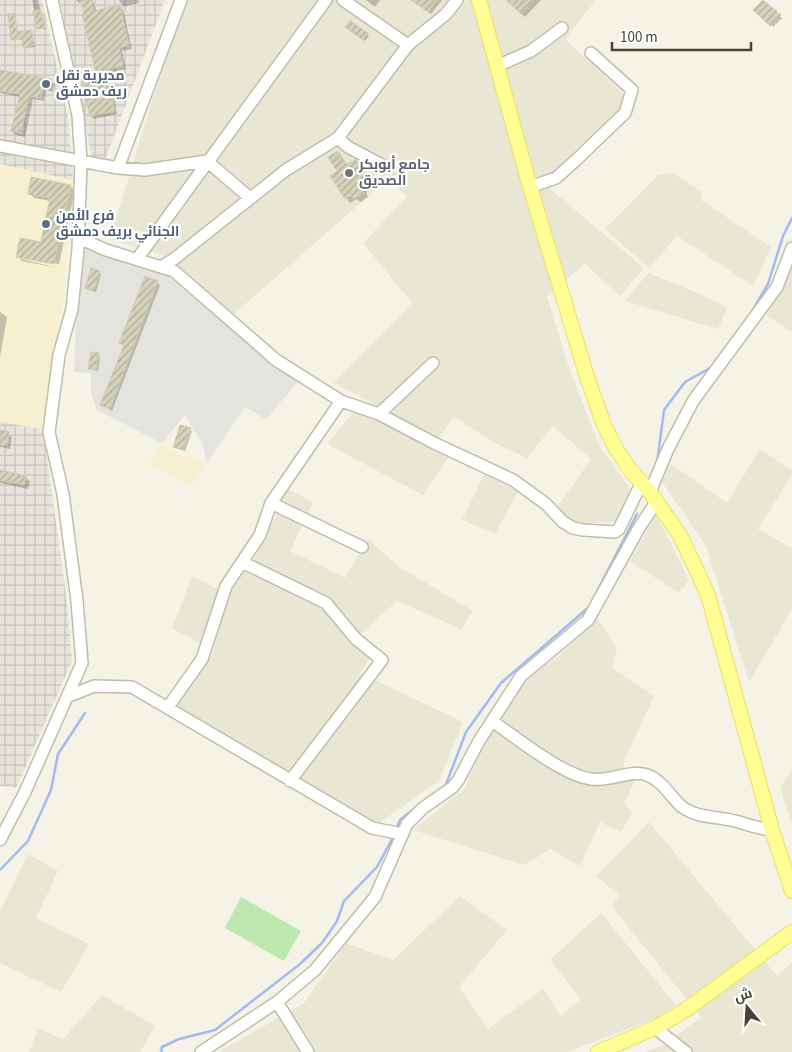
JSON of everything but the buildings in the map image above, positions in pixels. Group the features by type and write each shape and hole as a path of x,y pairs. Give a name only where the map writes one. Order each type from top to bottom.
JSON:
{"main road":[{"path":"479,0 530,187 587,377 604,425 616,448 681,537 708,595 772,830 792,891"},
{"path":"598,1052 655,1028 687,1010 792,932"}],"street":[{"path":"0,840 25,792 82,663 77,601 63,494 51,449 49,424 60,355 72,309 79,238 81,162 78,115 52,0"},
{"path":"118,168 182,0"},
{"path":"137,259 206,161 326,0"},
{"path":"343,0 408,44"},
{"path":"160,266 174,258 286,170 338,138 408,44 446,14 457,0"},
{"path":"497,66 531,51 562,28"},
{"path":"530,187 556,178 625,113 632,90 591,53"},
{"path":"338,138 348,147 382,165"},
{"path":"0,146 118,168 146,170 206,161 250,198"},
{"path":"79,238 106,250 174,271 276,360 341,401 379,414 436,444 513,480 546,504 563,522 583,530 594,529 609,533 619,529 649,493"},
{"path":"201,1052 277,1002 315,970 375,896 402,834 414,816 453,787 521,676 588,620 639,528 649,493 668,450 693,402 777,287 792,248"},
{"path":"379,414 433,363"},
{"path":"168,707 202,659 226,586 260,535 271,503 341,401"},
{"path":"271,503 362,547"},
{"path":"242,562 326,603 356,639 382,660 290,781"},
{"path":"67,697 94,686 132,688 168,707 372,828 402,834"},
{"path":"492,721 561,767 579,776 604,780 643,774 658,781 688,810 700,815 739,822 758,829 772,830"},
{"path":"277,1002 308,1052"},
{"path":"655,1028 686,1052"}],"shaded area":[{"path":"0,0 42,0 68,116 73,180 0,164"},
{"path":"60,0 165,0 105,160 92,158"},
{"path":"187,0 596,0 565,39 629,99 542,182 644,268 620,296 585,264 547,296 567,362 598,443 630,489 617,522 577,523 564,515 558,506 591,459 553,426 527,458 499,445 454,417 438,438 334,383 412,303 363,243 407,197 388,179 234,314 179,266 162,255 110,239 151,104 182,8"},
{"path":"0,164 73,180 62,308 43,429 0,422"},
{"path":"673,173 702,192 701,200 771,247 753,286 677,236 649,268 605,229 658,175"},
{"path":"95,247 104,256 168,276 274,362 302,377 266,419 245,407 207,463 203,445 185,415 162,443 97,410 91,393 91,373 74,372 78,271 84,251"},
{"path":"792,266 792,332 766,315 783,290"},
{"path":"648,273 727,307 718,329 625,301"},
{"path":"356,409 448,458 423,495 327,444"},
{"path":"0,422 43,429 67,602 72,661 16,788 0,786"},
{"path":"162,443 172,451 207,463 191,487 149,464"},
{"path":"760,449 792,471 792,475 758,529 792,548 792,609 749,682 706,546 662,482 671,464 727,503"},
{"path":"485,473 518,492 495,534 462,520"},
{"path":"288,489 313,502 290,551 345,578 368,539 398,566 473,611 461,629 397,601 360,635 375,650 360,673 463,722 439,781 372,828 185,721 177,705 212,655 232,587 252,562 278,512 279,501"},
{"path":"656,515 689,580 679,593 630,561"},
{"path":"192,576 219,590 201,643 172,629"},
{"path":"597,618 617,648 612,668 654,696 623,763 634,783 624,803 632,813 621,832 600,822 580,866 551,849 524,865 413,830 464,789 486,742 528,676 558,657"},
{"path":"792,770 792,825 780,787"},
{"path":"649,822 777,976 792,962 792,1052 644,1052 662,1046 701,1017 612,907 619,895 596,876"},
{"path":"28,854 58,871 36,918 89,944 61,992 0,963 0,911"},
{"path":"460,896 507,930 459,987 488,1029 543,989 561,1016 581,999 550,960 601,913 676,1005 657,1018 567,1052 218,1052 304,1003 346,943 393,960"},
{"path":"102,995 155,1026 140,1052 29,1052 38,1029 63,1039"}],"green space":[{"path":"241,897 301,931 284,961 225,928"}],"waterway":[{"path":"751,313 768,284 783,236 792,218"},
{"path":"657,463 664,410 685,382 712,367"},
{"path":"593,599 637,514"},
{"path":"445,787 466,732 501,683 588,608"},
{"path":"0,870 28,841 51,790 58,754 85,713"},
{"path":"398,825 400,820 414,809"},
{"path":"161,1052 162,1047 179,1039 215,1030 300,964 322,943 337,921 344,901 377,867 392,839"}],"place":[{"name":"مديرية نقل ريف دمشق","path":"46,84"},
{"name":"جامع أبوبكر الصديق","path":"349,173"},
{"name":"فرع الأمن الجنائي بريف دمشق","path":"46,224"}]}
